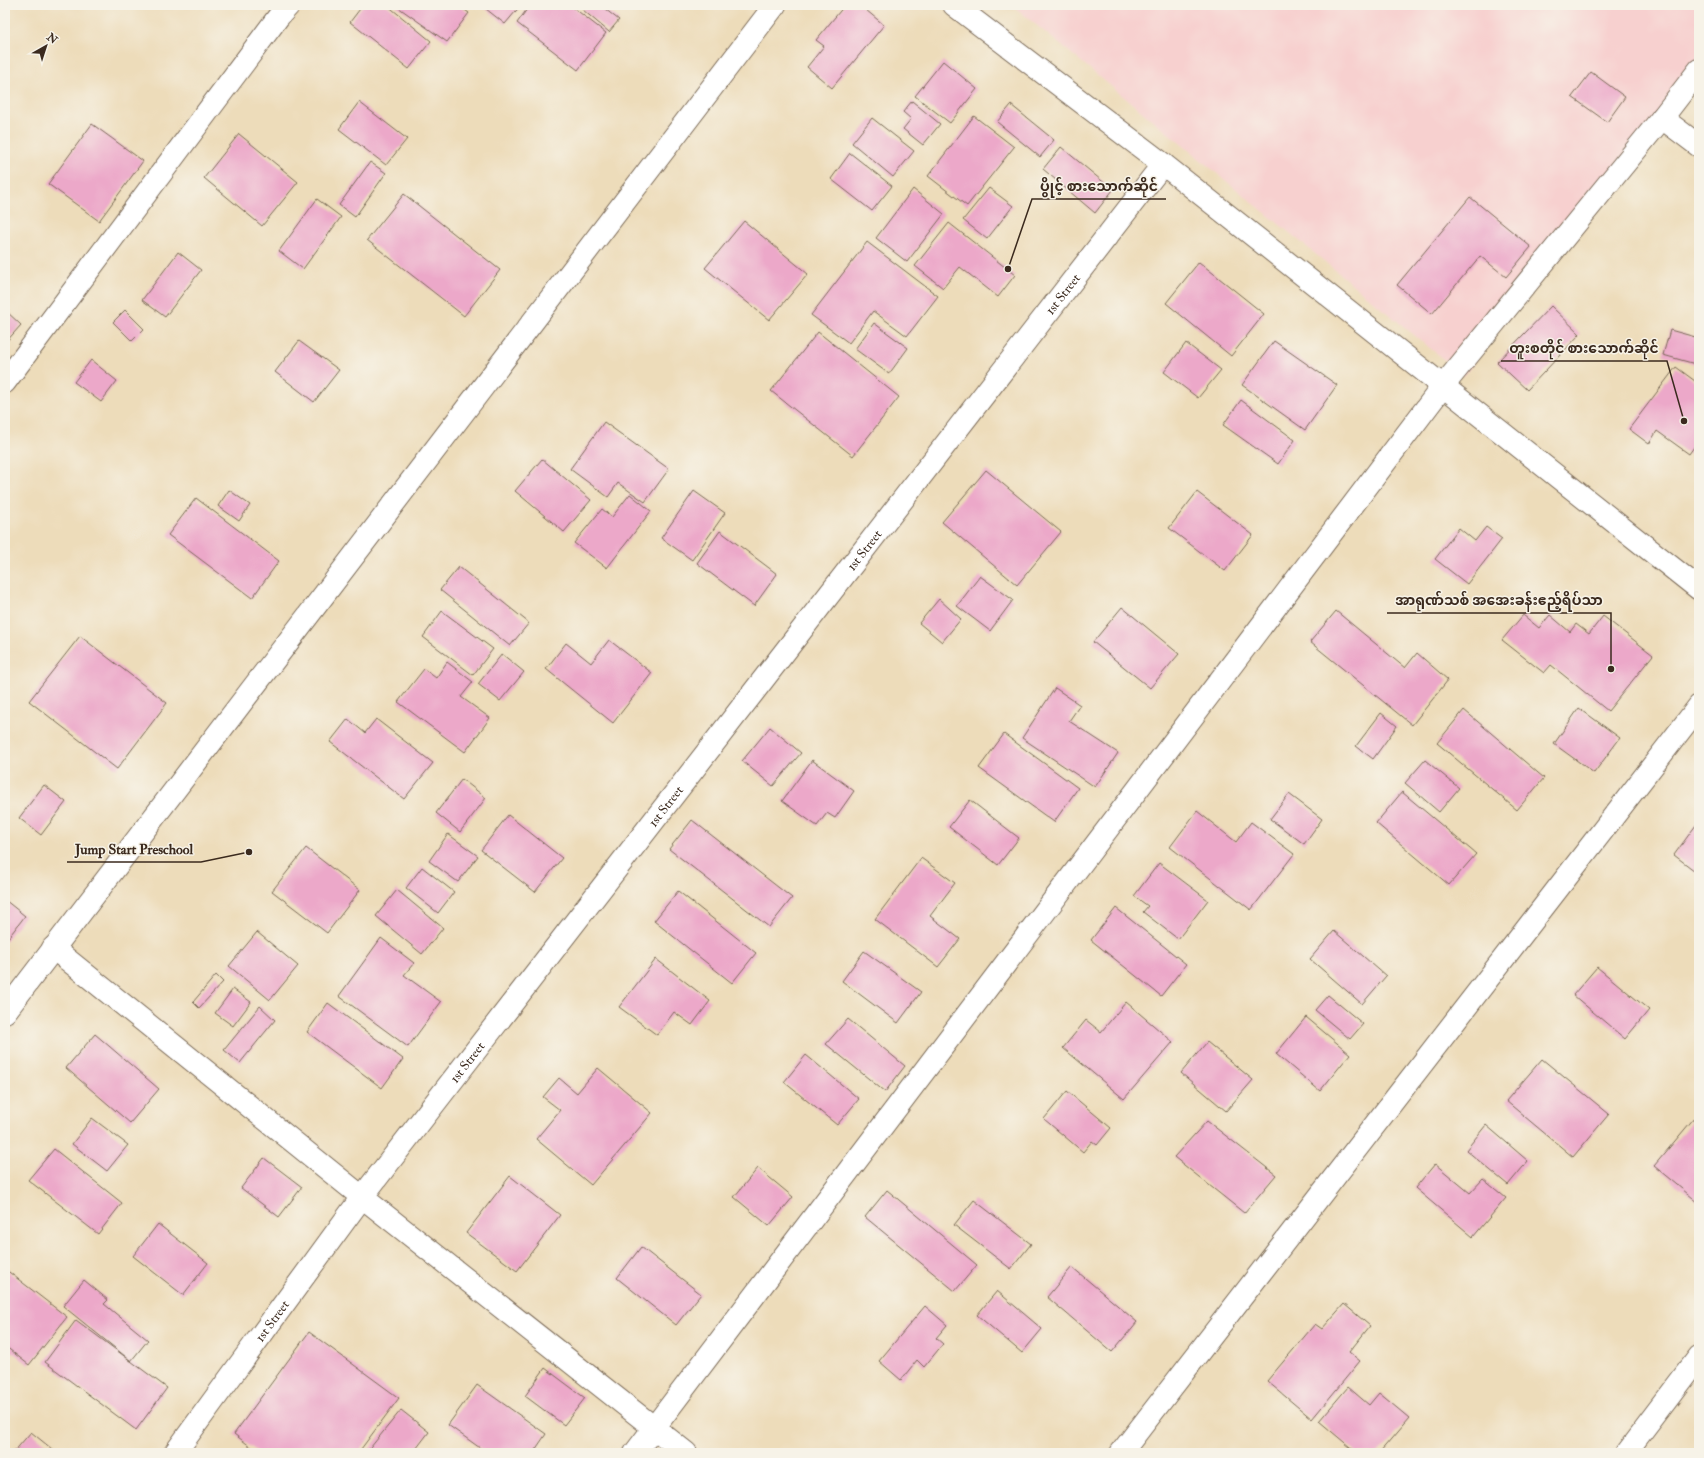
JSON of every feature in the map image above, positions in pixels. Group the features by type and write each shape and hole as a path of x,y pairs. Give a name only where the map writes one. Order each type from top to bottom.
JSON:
{"street":[{"path":"5,1012 52,948 775,5"},
{"path":"954,5 1163,164 1699,589"},
{"path":"5,382 277,9"},
{"path":"635,1453 1443,386 1662,118 1699,70"},
{"path":"1662,118 1699,146"},
{"name":"1st Street","path":"175,1453 362,1197 1163,164"},
{"path":"1121,1453 1699,706"},
{"path":"52,948 362,1197 686,1453"},
{"path":"1626,1453 1699,1357"}],"shaded area":[{"path":"1012,5 1699,5 1699,62 1464,376"}],"building":[{"path":"363,5 387,5 431,41 409,69 350,22"},
{"path":"395,5 458,5 469,13 447,42"},
{"path":"481,5 521,5 505,24"},
{"path":"530,5 570,5 606,33 578,70 517,23"},
{"path":"587,5 600,5 619,20 609,32 583,10"},
{"path":"845,5 860,5 884,25 832,88 807,67 824,46 816,40"},
{"path":"943,61 977,89 950,123 915,96"},
{"path":"1591,72 1625,97 1607,122 1572,97"},
{"path":"912,101 940,124 923,145 903,129 911,119 903,112"},
{"path":"359,102 407,139 386,165 339,129"},
{"path":"1011,105 1054,140 1040,157 997,122"},
{"path":"974,116 1014,147 967,206 928,176"},
{"path":"872,118 914,151 893,177 852,143"},
{"path":"92,124 143,161 99,221 48,184"},
{"path":"239,134 298,182 262,226 204,178"},
{"path":"1061,147 1113,190 1095,213 1043,169"},
{"path":"850,153 892,186 872,211 831,179"},
{"path":"370,162 386,173 355,217 339,205"},
{"path":"989,188 1013,206 987,239 963,220"},
{"path":"913,189 944,214 907,262 876,238"},
{"path":"404,194 500,270 464,316 367,240"},
{"path":"1470,197 1531,247 1506,277 1480,256 1432,314 1397,285"},
{"path":"317,199 341,217 303,269 279,251"},
{"path":"744,221 808,274 769,320 705,268"},
{"path":"949,223 1015,275 998,297 960,267 943,288 915,266"},
{"path":"867,242 938,296 907,336 873,311 849,343 811,315"},
{"path":"178,252 201,270 165,317 142,300"},
{"path":"1199,262 1264,314 1231,356 1166,303"},
{"path":"1551,306 1580,334 1527,390 1497,362"},
{"path":"5,310 21,325 5,343"},
{"path":"125,310 144,329 132,341 113,322"},
{"path":"874,323 908,348 889,374 855,349"},
{"path":"1670,330 1699,338 1699,365 1663,355"},
{"path":"818,332 899,397 853,456 771,391"},
{"path":"299,341 339,370 314,402 275,372"},
{"path":"1274,341 1337,385 1305,430 1242,385"},
{"path":"1186,343 1221,370 1198,398 1164,372"},
{"path":"91,360 117,381 101,402 74,382"},
{"path":"1676,367 1699,384 1699,440 1689,454 1657,431 1649,444 1629,429"},
{"path":"1241,400 1295,440 1278,464 1223,425"},
{"path":"604,422 669,469 645,502 618,483 608,497 570,469"},
{"path":"542,459 591,500 564,532 515,491"},
{"path":"986,470 1061,532 1017,585 942,522"},
{"path":"229,490 250,505 239,521 218,506"},
{"path":"694,491 725,513 692,560 661,538"},
{"path":"1197,492 1253,535 1225,571 1169,528"},
{"path":"630,494 651,511 607,568 574,543 602,509 612,517"},
{"path":"196,498 279,561 252,598 168,535"},
{"path":"1486,527 1502,539 1467,584 1435,559 1459,528 1475,541"},
{"path":"720,531 777,574 754,606 697,563"},
{"path":"459,567 529,623 510,646 440,590"},
{"path":"980,576 1013,600 990,631 957,606"},
{"path":"939,599 961,619 942,642 919,623"},
{"path":"1122,607 1179,654 1150,688 1093,642"},
{"path":"442,611 493,649 473,675 423,637"},
{"path":"1336,611 1405,668 1417,653 1448,680 1412,725 1310,642"},
{"path":"1523,615 1539,628 1550,615 1570,632 1576,624 1589,634 1603,616 1653,655 1608,711 1551,665 1544,673 1502,640"},
{"path":"80,636 167,703 117,769 29,701"},
{"path":"609,640 652,673 613,723 546,669 566,643 591,663"},
{"path":"502,654 524,672 500,701 478,684"},
{"path":"447,662 473,682 461,697 490,718 465,752 398,702 424,669 436,678"},
{"path":"1055,688 1080,705 1069,721 1118,753 1095,787 1022,738"},
{"path":"1579,708 1620,738 1594,773 1554,744"},
{"path":"1464,710 1544,778 1517,810 1437,743"},
{"path":"1381,713 1397,726 1373,759 1356,746"},
{"path":"348,719 365,733 376,719 433,763 404,799 330,742"},
{"path":"770,727 801,753 773,786 742,761"},
{"path":"1004,734 1078,788 1054,822 979,768"},
{"path":"812,760 854,791 835,818 827,813 817,826 782,801"},
{"path":"1425,760 1459,788 1439,812 1405,783"},
{"path":"462,779 486,798 460,832 436,813"},
{"path":"44,785 66,802 41,835 19,818"},
{"path":"1402,792 1476,854 1449,885 1376,823"},
{"path":"1289,794 1322,819 1304,844 1270,819"},
{"path":"970,800 1019,838 998,865 949,827"},
{"path":"1197,811 1236,842 1251,822 1294,854 1251,910 1170,847"},
{"path":"508,815 562,858 535,892 481,850"},
{"path":"692,820 792,898 769,927 669,849"},
{"path":"1696,825 1699,827 1699,874 1674,855"},
{"path":"448,834 478,856 458,882 429,861"},
{"path":"306,848 360,890 327,933 272,891"},
{"path":"921,858 955,883 930,916 960,939 938,967 875,919"},
{"path":"1159,863 1208,900 1178,939 1143,912 1148,906 1134,896"},
{"path":"422,867 454,892 438,913 406,888"},
{"path":"397,890 443,928 422,954 376,916"},
{"path":"678,891 756,953 732,983 654,921"},
{"path":"5,900 25,916 5,942"},
{"path":"1116,908 1186,964 1161,996 1091,940"},
{"path":"1334,931 1386,976 1362,1004 1310,959"},
{"path":"257,932 298,966 270,1000 229,966"},
{"path":"381,938 414,963 404,975 441,1002 408,1047 339,996"},
{"path":"864,951 921,992 898,1023 842,981"},
{"path":"656,959 710,1001 692,1025 674,1012 657,1035 619,1007"},
{"path":"1597,967 1649,1010 1625,1039 1573,995"},
{"path":"216,975 223,982 199,1008 193,1002"},
{"path":"233,989 251,1002 233,1026 215,1013"},
{"path":"1328,995 1363,1024 1350,1039 1315,1010"},
{"path":"1126,1002 1173,1042 1124,1099 1063,1048 1086,1020 1101,1032"},
{"path":"328,1003 403,1059 382,1088 307,1032"},
{"path":"260,1006 275,1020 240,1063 224,1050"},
{"path":"1306,1017 1350,1054 1320,1091 1276,1054"},
{"path":"848,1019 905,1066 885,1092 826,1044"},
{"path":"95,1034 159,1089 130,1123 66,1068"},
{"path":"1207,1042 1253,1080 1226,1111 1181,1073"},
{"path":"806,1055 859,1099 837,1125 784,1082"},
{"path":"1542,1059 1609,1114 1573,1157 1506,1101"},
{"path":"598,1068 652,1113 591,1185 536,1139 560,1110 543,1097 559,1078 577,1093"},
{"path":"1067,1091 1111,1128 1097,1145 1092,1141 1083,1152 1044,1119"},
{"path":"1695,1117 1699,1120 1699,1203 1654,1166"},
{"path":"92,1118 128,1145 107,1171 72,1144"},
{"path":"1207,1121 1276,1175 1244,1213 1174,1157"},
{"path":"1486,1125 1528,1161 1508,1185 1466,1150"},
{"path":"54,1149 122,1203 98,1234 28,1180"},
{"path":"264,1158 302,1187 279,1217 241,1188"},
{"path":"1435,1164 1470,1193 1483,1179 1506,1198 1473,1237 1415,1188"},
{"path":"758,1168 793,1197 769,1226 734,1197"},
{"path":"510,1176 560,1215 517,1271 466,1233"},
{"path":"887,1190 977,1265 955,1291 865,1217"},
{"path":"974,1200 1031,1244 1011,1269 954,1225"},
{"path":"158,1224 208,1263 183,1295 133,1256"},
{"path":"641,1247 701,1294 676,1325 617,1278"},
{"path":"1072,1267 1137,1322 1112,1352 1047,1297"},
{"path":"5,1269 67,1317 29,1365 5,1346"},
{"path":"84,1280 108,1300 104,1304 148,1340 131,1361 63,1306"},
{"path":"997,1291 1042,1329 1022,1353 977,1315"},
{"path":"1344,1304 1370,1326 1349,1352 1360,1361 1312,1419 1267,1381 1315,1324 1322,1329"},
{"path":"925,1306 947,1325 936,1338 943,1344 924,1367 917,1360 901,1380 879,1361"},
{"path":"76,1320 167,1388 136,1430 45,1362"},
{"path":"309,1332 399,1398 358,1453 259,1453 234,1434"},
{"path":"545,1368 585,1398 564,1425 525,1396"},
{"path":"477,1385 546,1434 533,1453 487,1453 448,1425"},
{"path":"1348,1387 1369,1405 1379,1393 1409,1418 1379,1453 1357,1453 1319,1421"},
{"path":"401,1410 429,1432 413,1453 366,1453"},
{"path":"31,1432 57,1453 13,1453"}],"place":[{"name":"ပွိုင့် စားသောက်ဆိုင်","path":"1008,269"},
{"name":"တူးစတိုင် စားသောက်ဆိုင်","path":"1684,421"},
{"name":"အာရုဏ်သစ် အအေးခန်းဧည့်ရိပ်သာ","path":"1611,669"},
{"name":"Jump Start Preschool","path":"249,852"}]}
